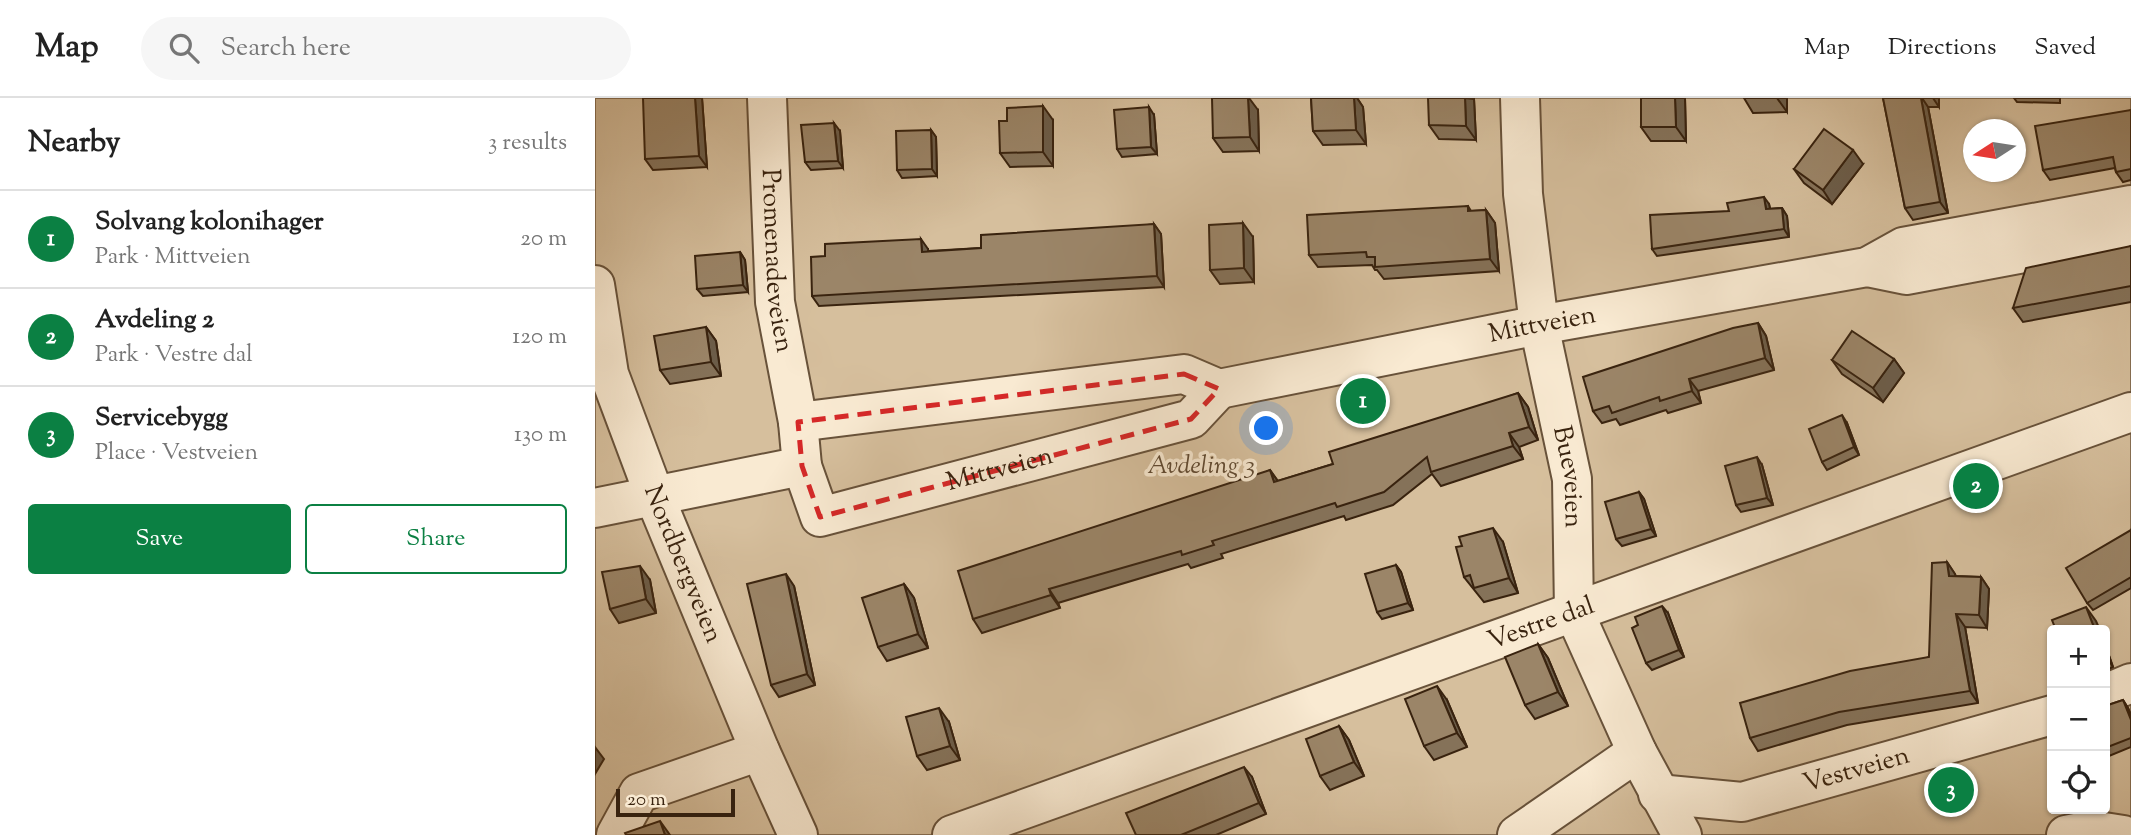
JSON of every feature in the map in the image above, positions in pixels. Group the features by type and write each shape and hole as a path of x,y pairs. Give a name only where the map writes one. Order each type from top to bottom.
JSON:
{"street":[{"name":"Promenadeveien","path":"767,98 775,302 798,422"},
{"name":"Bueveien","path":"1520,98 1523,194 1539,325 1571,480 1574,612 1637,752 1682,835"},
{"name":"Mittveien","path":"798,422 802,466 820,517 1191,419 1219,390 1539,325 1867,267 1903,247 2131,205"},
{"name":"Mittveien","path":"1867,267 1906,275 2131,233"},
{"name":"Nordbergveien","path":"595,285 609,374 655,496 760,751 798,835"},
{"path":"798,422 1184,374 1219,390"},
{"name":"Vestre dal","path":"952,835 2131,412"},
{"path":"595,508 802,466"},
{"path":"2110,692 2131,684"},
{"name":"Vestveien","path":"1658,794 1742,802 2047,716"},
{"path":"617,835 639,793 760,751"},
{"path":"1517,835 1637,752"},
{"path":"2066,835 2091,830 2123,835"}],"highlighted area":[{"path":"1184,374 1219,389 1191,419 820,517 802,466 798,422"}],"green space":[{"name":"Avdeling 3","path":"595,98 2131,98 2131,835 595,835"}],"building":[{"path":"643,98 695,98 699,156 645,159"},
{"path":"1212,98 1248,98 1250,137 1213,138"},
{"path":"1311,98 1354,98 1356,130 1313,131"},
{"path":"1428,98 1465,98 1466,126 1429,125"},
{"path":"1641,98 1675,98 1676,127 1641,127"},
{"path":"1883,98 1921,98 1940,202 1905,208"},
{"path":"1043,106 1043,152 1000,153 999,121 1007,121 1007,108"},
{"path":"1149,107 1151,147 1117,149 1114,110"},
{"path":"2131,110 2131,169 2116,172 2113,157 2043,170 2035,126"},
{"path":"834,123 838,161 805,162 801,125"},
{"path":"1824,129 1853,150 1823,190 1794,169"},
{"path":"931,130 932,169 897,170 896,131"},
{"path":"1764,197 1766,209 1782,208 1784,229 1652,249 1650,215 1729,211 1727,203"},
{"path":"1468,206 1468,211 1486,210 1490,259 1375,267 1375,257 1367,257 1366,252 1309,255 1307,215"},
{"path":"1243,223 1244,268 1210,270 1209,225"},
{"path":"1154,224 1157,276 812,296 811,257 825,256 825,244 921,239 922,252 981,248 981,235"},
{"path":"2131,246 2131,286 2013,308 2026,268"},
{"path":"740,252 743,285 697,289 695,256"},
{"path":"1758,323 1765,358 1689,379 1692,391 1660,401 1659,397 1612,413 1609,406 1593,411 1583,377 1733,328"},
{"path":"706,327 711,362 660,370 654,336"},
{"path":"1852,331 1894,359 1873,388 1832,360"},
{"path":"1518,393 1529,427 1509,433 1513,446 1431,472 1427,457 1384,492 1337,507 1335,503 1212,541 1214,545 1182,555 1181,551 1049,589 1051,595 973,619 958,571 1270,470 1274,482 1333,464 1329,452"},
{"path":"1842,415 1854,447 1822,462 1809,429"},
{"path":"1757,457 1767,498 1736,505 1725,466"},
{"path":"1639,492 1651,529 1616,539 1605,502"},
{"path":"1493,528 1509,578 1474,588 1470,575 1464,577 1456,547 1462,546 1459,537"},
{"path":"2131,530 2131,577 2087,603 2066,568"},
{"path":"1947,562 1949,576 1981,577 1979,615 1956,614 1970,691 1839,712 1750,738 1740,703 1850,671 1929,657 1932,563"},
{"path":"1396,565 1408,603 1377,612 1365,574"},
{"path":"640,566 646,599 610,609 602,572"},
{"path":"786,574 807,674 771,685 747,584"},
{"path":"904,584 918,634 878,647 862,598"},
{"path":"1662,606 1679,650 1646,663 1632,628 1638,625 1635,617"},
{"path":"2086,607 2093,625 2054,625 2052,620"},
{"path":"1538,644 1558,692 1525,705 1505,657"},
{"path":"1437,686 1457,733 1424,746 1405,699"},
{"path":"2123,700 2131,720 2131,738 2110,746 2110,704"},
{"path":"939,708 950,746 917,756 906,717"},
{"path":"1339,726 1354,762 1320,776 1306,739"},
{"path":"1244,767 1259,803 1181,835 1136,835 1126,813"},
{"path":"660,821 665,835 625,833"}],"place":[{"name":"Solvang kolonihager","path":"1363,401"},
{"name":"Avdeling 2","path":"1976,486"},
{"name":"Servicebygg","path":"1951,790"}]}
